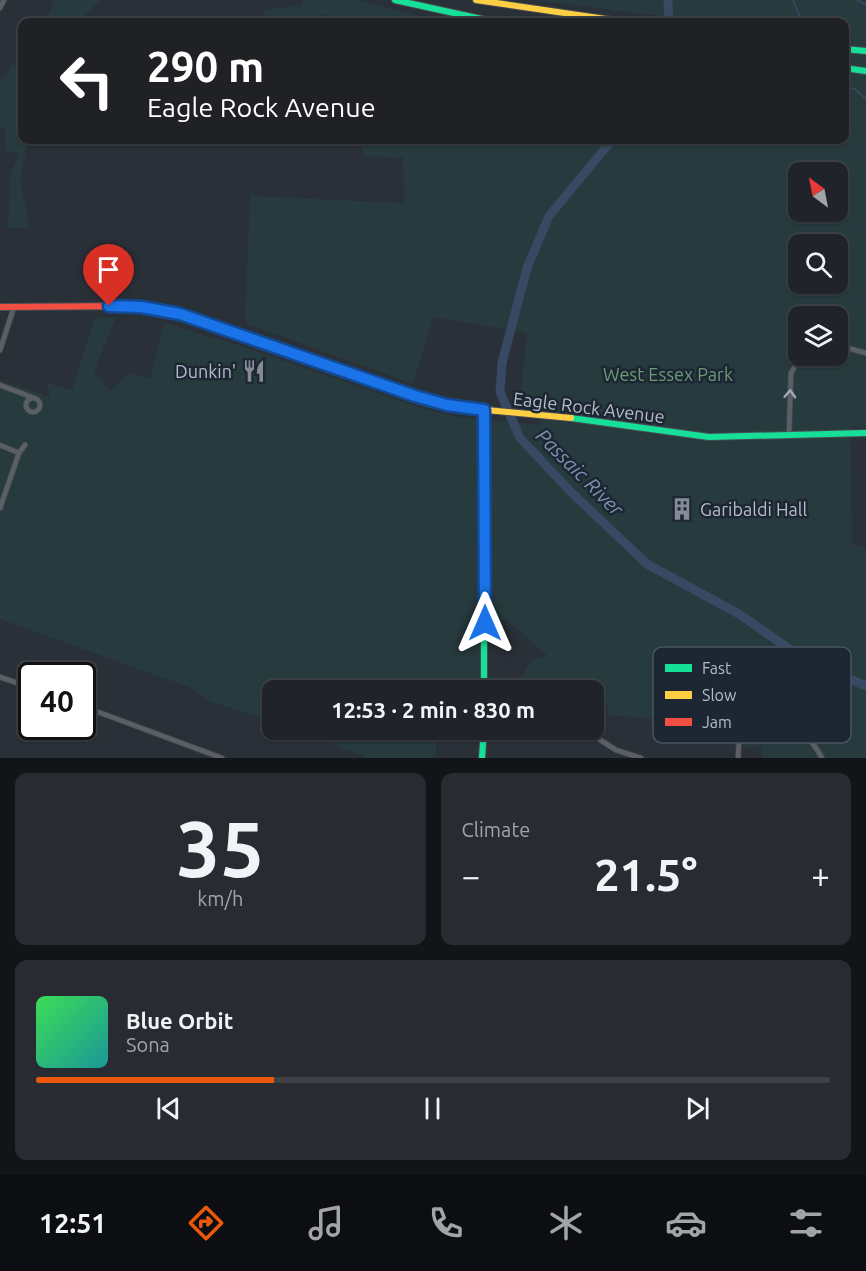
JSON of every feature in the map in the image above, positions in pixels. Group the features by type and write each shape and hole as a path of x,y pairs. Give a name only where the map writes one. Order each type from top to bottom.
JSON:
{"main road":[{"path":"395,0 477,18"},
{"path":"476,0 599,18"},
{"path":"849,49 866,51"},
{"path":"849,69 866,71"},
{"name":"Eagle Rock Avenue","path":"0,307 131,306 166,311 247,336 415,396 480,409 709,437 866,433"},
{"path":"480,409 484,680"},
{"path":"482,758 483,740"}],"street":[{"path":"0,8 4,0"},
{"path":"0,350 14,307"},
{"path":"848,348 866,353"},
{"path":"789,435 791,373 794,366"},
{"path":"0,385 34,398"},
{"path":"0,445 19,453"},
{"path":"0,508 19,453 25,445"},
{"path":"0,677 18,683"},
{"path":"96,711 222,758"},
{"path":"600,740 616,750 641,758"},
{"path":"738,758 740,743"},
{"path":"812,743 822,758"}],"green space":[{"path":"53,0 100,0 83,18 46,18 51,11"},
{"path":"303,0 357,0 427,18 334,18 320,14 318,18 262,18 265,10 301,5"},
{"name":"West Essex Park","path":"535,0 866,0 866,428 850,426 852,545 866,547 866,758 763,758 761,745 744,748 743,743 851,743 851,647 653,647 653,719 609,715 604,699 604,680 510,680 521,678 530,662 547,655 507,620 486,617 485,680 262,680 262,718 212,702 191,688 0,619 0,380 50,397 47,383 72,390 95,318 116,317 94,371 110,391 129,373 150,379 164,323 238,345 430,411 464,418 540,425 537,403 520,401 527,333 433,317 413,384 245,323 250,196 404,203 403,158 363,156 363,144 849,144 849,18 675,18"},
{"path":"18,58 18,144 27,144 20,180 30,228 8,228 10,175 19,153 5,150 6,131 0,127 0,83"},
{"path":"323,740 436,740 436,758 368,758"}],"waterway":[{"name":"Passaic River","path":"668,0 669,18"},
{"path":"793,0 800,18"},
{"path":"857,0 866,5"},
{"path":"849,87 855,89 866,99"},
{"name":"Passaic River","path":"609,144 549,216 527,268 502,363 500,392 520,438 572,493 647,564 739,614 787,647"},
{"name":"Passaic River","path":"851,679 866,686"}],"traffic: fast":[{"path":"395,0 477,18"},
{"path":"849,49 866,51"},
{"path":"849,69 866,71"},
{"path":"484,410 484,680"},
{"path":"571,418 709,437 866,433"},
{"path":"482,758 483,740"}],"traffic: slow":[{"path":"476,0 599,18"},
{"path":"344,371 415,396 465,408 571,418"}],"traffic: jam":[{"path":"0,307 131,306 166,311 344,371"}],"place":[{"name":"Dunkin'","path":"254,371"},
{"name":"Garibaldi Hall","path":"682,509"}],"route":[{"path":"109,306 141,307 180,314 415,396 447,405 484,410 485,623"}]}
